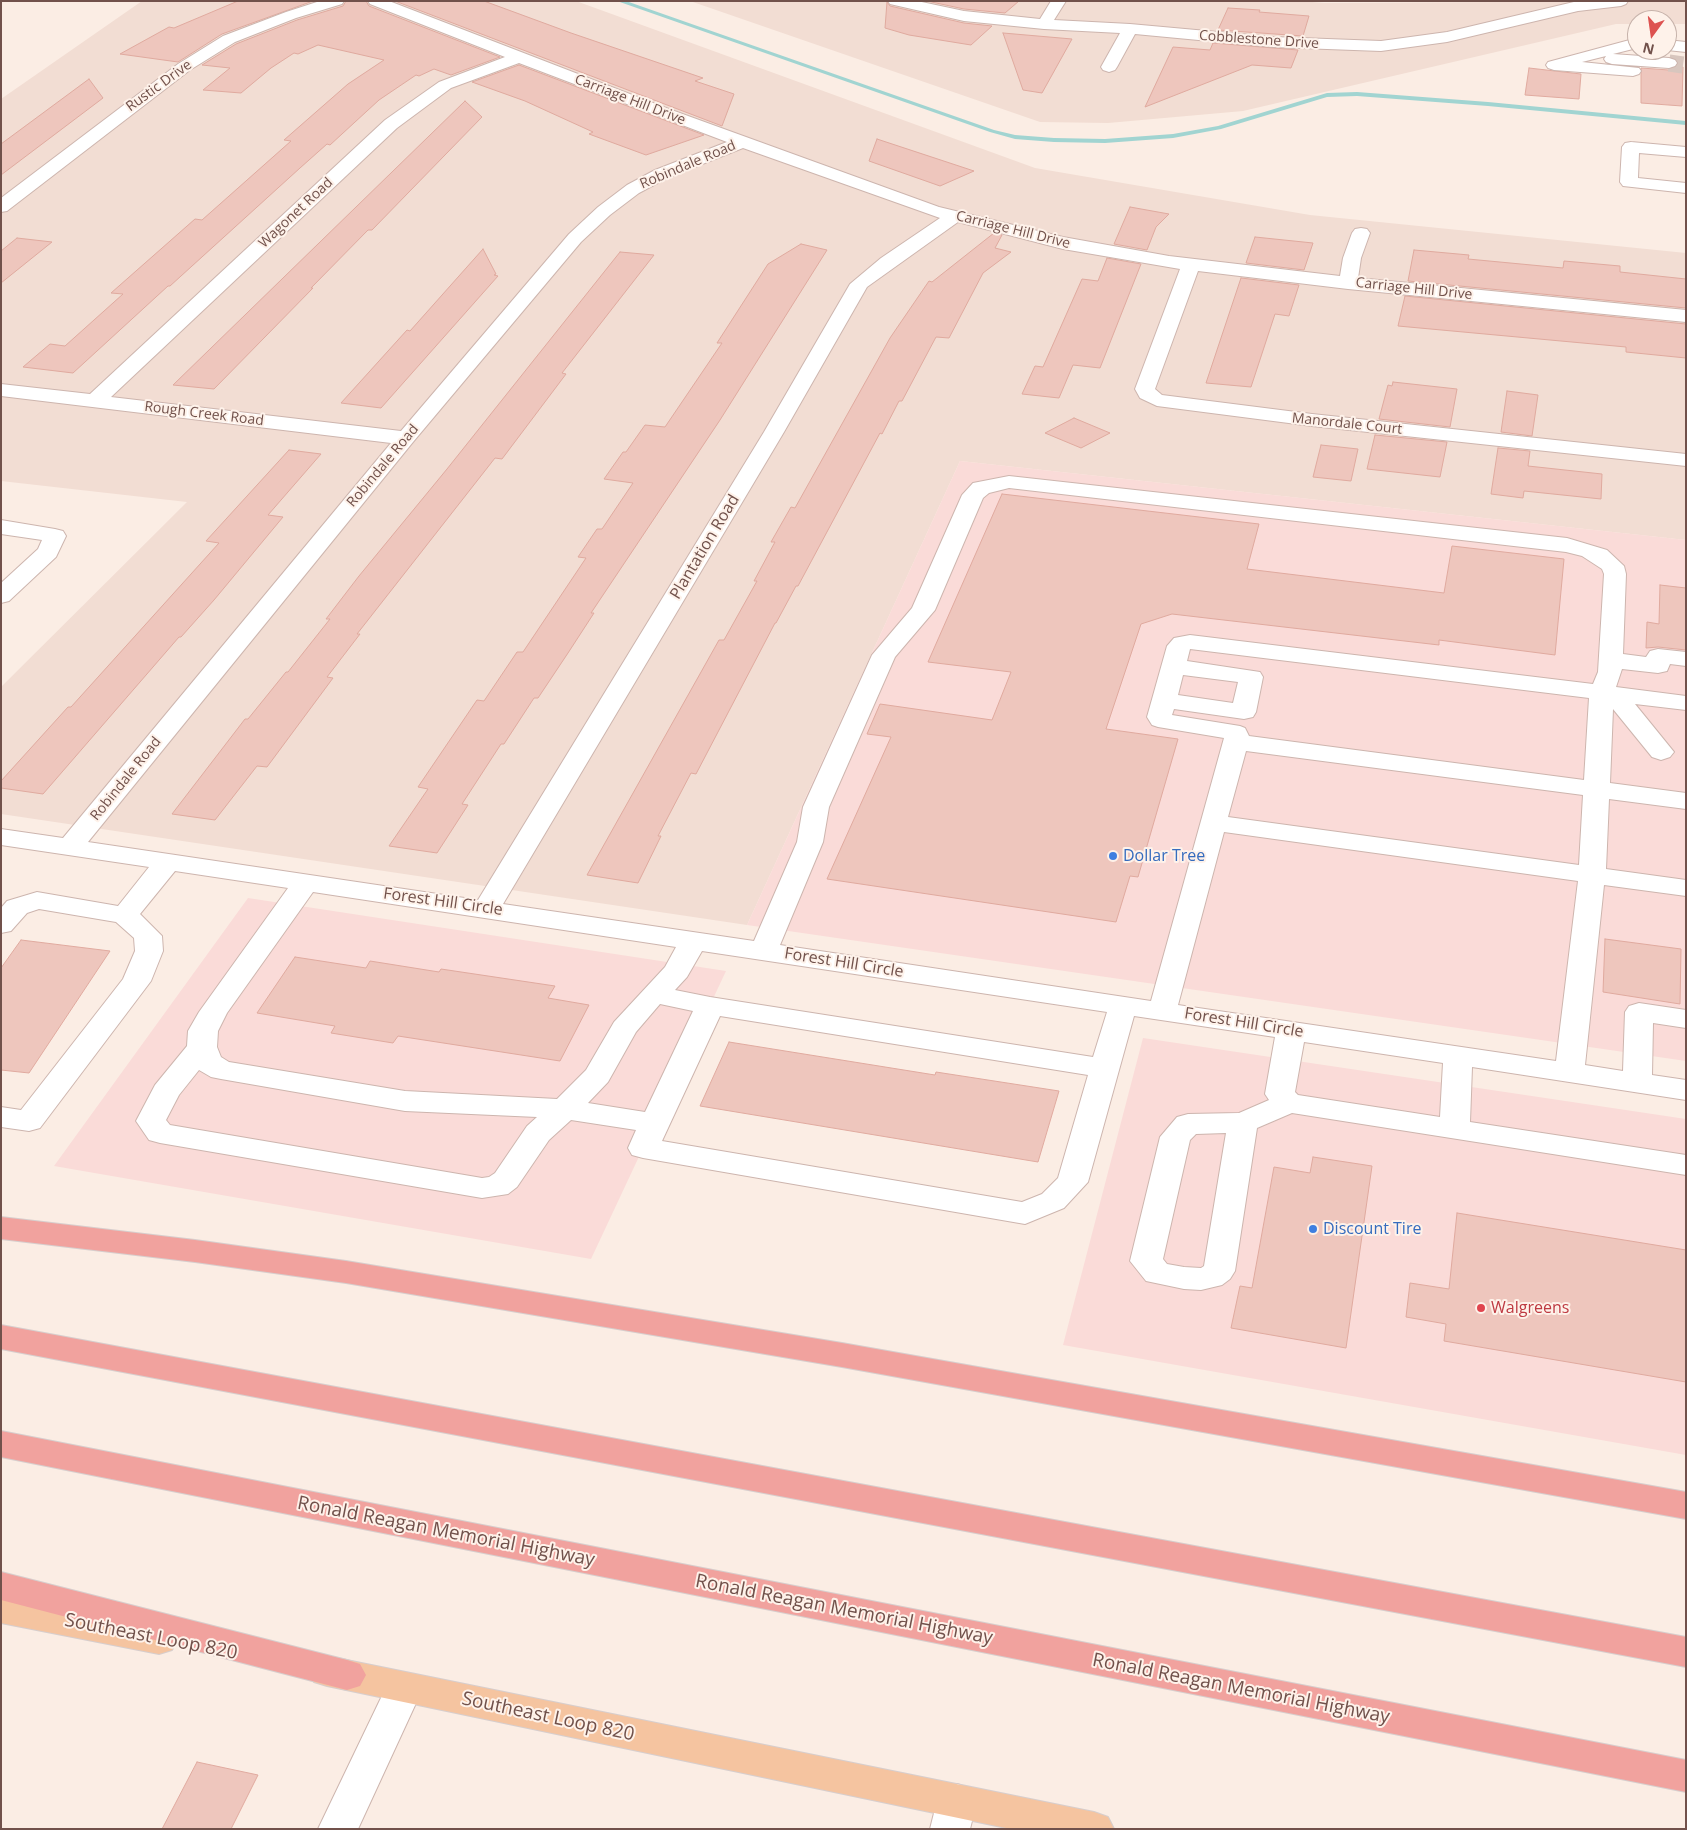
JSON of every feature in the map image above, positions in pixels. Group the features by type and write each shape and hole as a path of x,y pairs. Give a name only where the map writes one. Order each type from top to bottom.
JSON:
{"highway":[{"path":"1,1211 195,1251"},
{"path":"1,1228 195,1251 346,1272 842,1355 1686,1506"},
{"path":"1,1337 1686,1652"},
{"name":"Ronald Reagan Memorial Highway","path":"1,1444 1686,1776"},
{"path":"1,1586 347,1675"}],"main road":[{"name":"Southeast Loop 820","path":"1,1608 347,1675 953,1815 1094,1829"}],"street":[{"name":"Rustic Drive","path":"1,207 184,67 229,39 291,15 337,1"},
{"name":"Carriage Hill Drive","path":"375,1 742,142 934,210 1063,243 1190,264 1348,283 1686,316"},
{"name":"Cobblestone Drive","path":"895,1 964,16 1044,24 1130,29 1273,42 1381,46 1447,37 1578,6 1621,1"},
{"path":"1044,24 1058,1"},
{"path":"1109,67 1130,29"},
{"path":"1627,45 1554,65 1633,71"},
{"path":"1583,56 1679,64"},
{"name":"Wagonet Road","path":"95,401 391,124 445,86 520,57"},
{"name":"Robindale Road","path":"70,847 406,438 575,238 604,211 633,189 661,174 742,142"},
{"path":"1686,152 1631,147 1629,182 1686,188"},
{"name":"Plantation Road","path":"486,909 774,432 859,284 955,216"},
{"path":"1348,283 1352,258 1361,233"},
{"name":"Manordale Court","path":"1190,264 1145,389 1147,394 1157,400 1312,420 1686,460"},
{"name":"Rough Creek Road","path":"1,390 406,438"},
{"path":"764,951 810,842 816,807 884,655 923,610 973,495 981,488 998,482 1019,483 1566,545 1590,551 1608,561 1613,566 1615,574 1610,672 1596,789 1592,875 1569,1072"},
{"path":"1,527 55,536 48,552 1,596"},
{"path":"1162,1011 1237,736 1236,732 1162,720 1159,717 1179,646 1182,643 1190,642 1686,703"},
{"path":"1610,660 1658,666 1658,656 1686,659"},
{"path":"1164,700 1244,712 1251,676 1174,666"},
{"path":"1608,693 1661,752"},
{"path":"1234,742 1686,801"},
{"path":"1213,823 1686,888"},
{"name":"Forest Hill Circle","path":"1,837 1686,1090"},
{"path":"125,915 168,862"},
{"path":"306,882 214,1012 203,1031 202,1047 208,1062 221,1070 404,1101 564,1109 655,1123"},
{"path":"1,925 17,907 36,900 125,915 148,936 149,951 136,981 29,1121 1,1117"},
{"path":"202,1047 166,1092 151,1121 160,1133 482,1188 497,1187 506,1180 538,1133 598,1075 624,1028 677,971 694,940"},
{"path":"654,994 710,1006 1105,1068"},
{"path":"710,1006 643,1148 1025,1213 1053,1201 1072,1182 1123,1005"},
{"path":"1637,1083 1639,1012 1686,1019"},
{"path":"1289,1103 1280,1094 1291,1030"},
{"path":"1455,1129 1458,1056"},
{"path":"1243,1123 1219,1270 1211,1277 1201,1280 1157,1272 1146,1261 1176,1137 1188,1124 1243,1123 1289,1103 1686,1165"},
{"path":"338,1829 404,1688"}],"shaded area":[{"path":"142,1 576,1 1035,168 1310,215 1686,253 1686,540 960,461 747,925 1,814 1,687 187,502 1,481 1,99"},
{"path":"690,1 1301,1 1324,3 1686,1 1686,24 1677,24 1677,10 1627,10 1627,24 1616,24 1243,111 1108,123 1040,122"},
{"path":"960,461 1686,540 1686,1061 747,925"},
{"path":"248,898 726,971 591,1259 54,1166"},
{"path":"1143,1038 1686,1119 1686,1455 1063,1345"}],"building":[{"path":"238,1 313,1 222,34 178,62 120,54 169,27 174,28"},
{"path":"346,1 366,1 369,6 500,57 451,75 434,69 419,76 416,75 379,100 330,145 327,144 300,168 73,373 23,367 50,344 65,346 123,294 111,293 195,219 202,220 291,141 284,140 348,84 384,60 318,45 298,54 294,53 271,68 241,93 203,90 230,68 202,65 236,44 297,20 343,6"},
{"path":"395,1 484,1 703,78 695,81 734,94 722,126"},
{"path":"927,1 1019,1 1005,13 964,9"},
{"path":"887,2 890,6 964,23 992,26 971,45 909,35 885,28"},
{"path":"1228,8 1309,16 1303,36 1218,30"},
{"path":"1003,33 1072,39 1042,93 1023,90"},
{"path":"1213,43 1298,50 1291,68 1252,65 1145,107 1173,47 1210,50"},
{"path":"519,65 704,135 646,155 589,134 593,132 525,101 472,82"},
{"path":"1677,66 1683,67 1682,106 1641,103 1641,68 1669,70"},
{"path":"1529,68 1581,74 1579,99 1525,95"},
{"path":"89,79 103,98 1,175 1,144"},
{"path":"465,101 482,117 372,230 368,230 214,389 173,385"},
{"path":"877,139 974,171 940,186 869,161"},
{"path":"1130,207 1169,214 1156,227 1147,250 1114,244"},
{"path":"994,233 1002,235 995,248 1011,252 983,273 949,338 936,337 902,401 899,401 882,434 880,433 798,586 796,586 775,623 696,774 691,773 658,836 661,836 638,883 587,875 719,640 724,640 757,581 754,581 775,542 771,542 791,507 795,508 890,338 929,281 932,282"},
{"path":"1255,237 1313,243 1304,270 1246,263"},
{"path":"17,238 52,242 1,283 1,251"},
{"path":"801,244 827,250 720,420 591,613 594,613 568,653 538,698 534,698 504,744 501,744 462,804 468,805 437,853 389,846 428,789 418,787 477,700 484,701 517,652 523,652 586,558 578,557 597,529 602,529 633,483 604,479 645,425 665,427 722,343 717,343 768,264"},
{"path":"483,249 496,274 494,275 498,276 381,408 341,403 407,330 410,331"},
{"path":"1414,250 1469,255 1468,259 1563,268 1564,261 1620,266 1620,272 1686,279 1686,308 1408,281"},
{"path":"620,252 654,255 562,373 566,374 502,459 495,458 357,634 360,634 327,677 333,678 267,767 257,766 215,820 172,814 245,719 248,719 286,672 288,672 330,619 326,619 359,576"},
{"path":"1107,258 1141,264 1100,368 1073,365 1059,398 1022,394 1035,366 1043,367 1082,279 1098,281"},
{"path":"1241,278 1299,285 1289,316 1275,314 1251,387 1206,383"},
{"path":"1405,296 1686,324 1686,358 1626,352 1626,347 1398,326"},
{"path":"1393,382 1457,389 1450,427 1379,419 1388,385 1392,386"},
{"path":"1507,391 1538,395 1532,436 1501,432"},
{"path":"1074,418 1110,433 1081,448 1045,433"},
{"path":"1375,435 1447,442 1440,477 1367,469"},
{"path":"1321,445 1358,449 1351,481 1313,477"},
{"path":"1498,448 1530,451 1528,466 1602,474 1601,499 1524,491 1523,498 1491,494"},
{"path":"289,450 321,454 268,515 283,517 214,600 179,637 43,794 1,788 1,781 68,707 71,707 219,543 206,541"},
{"path":"1002,494 1259,524 1247,569 1444,593 1452,546 1564,559 1555,655 1439,640 1439,645 1172,614 1141,624 1106,729 1178,739 1138,877 1130,876 1116,922 827,879 891,737 867,734 880,704 992,720 1011,672 928,662"},
{"path":"1660,585 1686,588 1686,650 1658,647 1646,648 1647,622 1659,624"},
{"path":"1605,939 1681,949 1680,1004 1603,992"},
{"path":"21,940 110,951 29,1073 1,1070 1,968"},
{"path":"295,957 366,968 370,961 439,972 441,969 555,986 548,998 589,1005 560,1061 398,1036 393,1043 331,1033 335,1026 257,1013"},
{"path":"729,1042 935,1075 936,1072 1059,1091 1038,1162 700,1106"},
{"name":"Discount Tire","path":"1313,1157 1372,1166 1346,1348 1231,1328 1240,1286 1252,1288 1274,1167 1310,1173"},
{"name":"Walgreens","path":"1457,1213 1686,1250 1686,1382 1444,1341 1446,1324 1406,1317 1410,1283 1449,1289"},
{"path":"197,1762 258,1775 231,1829 162,1829"}],"waterway":[{"path":"620,1 992,131 1015,137 1105,141 1173,136 1219,128 1327,95 1357,94 1488,104 1686,123"}],"tunnel":[{"path":"1669,63 1683,65"}],"place":[{"name":"Dollar Tree","path":"1113,856"},
{"name":"Discount Tire","path":"1313,1229"},
{"name":"Walgreens","path":"1481,1308"}]}
